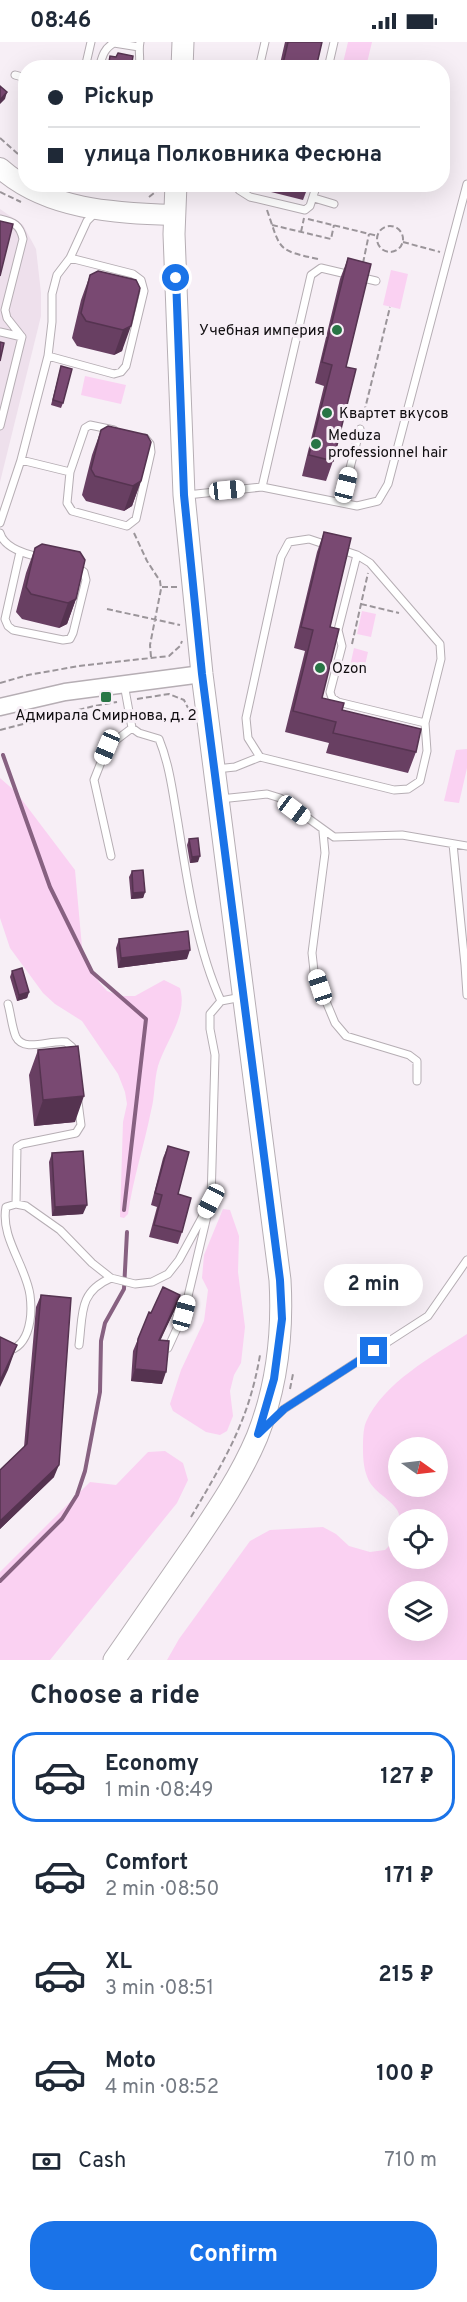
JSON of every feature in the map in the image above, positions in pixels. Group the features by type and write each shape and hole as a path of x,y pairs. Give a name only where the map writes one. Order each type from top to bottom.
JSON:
{"main road":[{"path":"182,60 183,42"},
{"path":"0,168 18,177"},
{"path":"44,192 56,199 97,211 174,215"},
{"path":"114,1660 224,1499 245,1463 258,1434 274,1379 282,1319 280,1280 245,996 202,674 184,495 174,215 175,192"}],"street":[{"path":"0,707 66,692 202,674"}],"lane":[{"path":"87,60 91,42"},
{"path":"262,60 265,42"},
{"path":"330,60 334,42"},
{"path":"102,60 107,46 114,43 139,45 140,60"},
{"path":"184,495 262,487 357,506 378,501 388,484 467,184"},
{"path":"242,192 250,197 305,210 310,206 315,192"},
{"path":"314,198 334,204"},
{"path":"0,523 21,460 48,356 52,322 52,294 57,275 70,258 87,221 97,211"},
{"path":"0,219 13,222 21,229 23,239 5,310 7,318 22,337"},
{"path":"48,356 114,374 121,372 126,366 144,291 141,280 133,274 70,258"},
{"path":"262,487 311,275 321,268 376,281"},
{"path":"0,332 22,337"},
{"path":"0,426 22,337"},
{"path":"120,431 94,425 87,426 70,471 67,503 72,511 124,525 130,525 136,519 151,452 147,440 132,434"},
{"path":"341,503 360,429"},
{"path":"21,460 70,471"},
{"path":"0,533 1,538 20,552 43,558"},
{"path":"216,770 235,767 260,757 394,790 408,789 420,781 427,751 425,723 441,659 440,644 370,563 357,555 309,539 289,542 281,557 246,718 248,738 260,757"},
{"path":"20,552 5,619 13,630 63,640 70,639 74,633 86,580 84,572 78,566 66,563"},
{"path":"357,555 338,630 342,646 330,692 332,698 338,702 425,723"},
{"path":"124,684 132,728 139,733 159,739 166,757 185,869 200,936 208,970 221,1001"},
{"path":"111,856 94,780 107,747 132,728"},
{"path":"417,735 427,737"},
{"path":"220,799 267,794 280,798 324,832 340,838 402,835 467,846"},
{"path":"324,832 325,853 312,952 314,970 320,987 335,1023 346,1036 409,1054 417,1061 417,1081"},
{"path":"453,844 465,945 467,995"},
{"path":"168,1348 184,1313 211,1201 215,1055 210,1029 210,1014 221,1001 245,996"},
{"path":"8,1005 16,1038 21,1044 66,1042 72,1047 73,1058"},
{"path":"16,1204 17,1147 76,1133 81,1125 77,1092"},
{"path":"0,1351 10,1352 18,1347 26,1337 30,1311 30,1294 21,1266 8,1239 3,1216 6,1207 16,1204 26,1206 60,1230 92,1263 111,1278 135,1284 152,1282 168,1274 179,1260 211,1201"},
{"path":"258,1434 284,1409 428,1316 467,1260"},
{"path":"79,1346 87,1297 95,1285 111,1278"}],"path":[{"path":"0,138 18,154"},
{"path":"0,192 28,205"},
{"path":"150,197 154,192"},
{"path":"266,208 279,244 285,250 328,261"},
{"path":"301,232 304,218"},
{"path":"272,225 331,239 334,225"},
{"path":"393,226 402,233 403,242 398,249 390,252 379,245 378,237 381,230 393,226"},
{"path":"359,277 369,234"},
{"path":"403,242 449,254"},
{"path":"360,429 390,307"},
{"path":"130,525 161,587 150,645 151,658"},
{"path":"370,563 361,604 419,617"},
{"path":"161,587 180,587"},
{"path":"107,609 184,625"},
{"path":"0,683 28,675 79,666 169,656 180,646 184,635"},
{"path":"0,730 94,706 169,694 184,700 191,714"},
{"path":"186,1526 231,1450 248,1410 260,1354"}],"shaded area":[{"path":"348,42 372,42 368,60 344,60"},
{"path":"0,209 23,225 36,249 41,316 0,482"},
{"path":"391,270 408,274 400,309 383,305"},
{"path":"85,376 126,385 121,404 81,395"},
{"path":"362,611 376,614 371,637 357,634"},
{"path":"354,648 368,652 363,674 349,671"},
{"path":"467,749 467,768 459,803 444,801 456,750"},
{"path":"0,778 16,792 75,870 82,947 88,966 99,982 107,991 120,996 135,996 164,980 180,988 182,998 179,1018 158,1066 152,1106 128,1214 124,1218 120,1217 123,1122 127,1104 118,1074 82,1021 55,1004 43,993 10,948 0,918"},
{"path":"223,1209 230,1210 239,1236 238,1272 245,1327 241,1363 234,1375 230,1391 233,1416 227,1431 220,1435 206,1432 173,1411 170,1404 181,1370 204,1321 208,1290 202,1278 204,1255"},
{"path":"467,1334 467,1660 167,1660 179,1639 250,1541 270,1530 323,1527 336,1534 349,1546 370,1552 385,1550 388,1547 388,1569 448,1569 448,1509 397,1509 373,1487 367,1477 364,1461 364,1428 374,1408 396,1383"},
{"path":"165,1451 183,1463 188,1480 177,1503 50,1660 0,1660 0,1572 90,1482 116,1485 148,1452"}],"building":[{"path":"288,42 322,42 318,60 284,60"},
{"path":"118,53 133,56 132,60 109,60 110,56 116,57"},
{"path":"0,86 7,92 0,100"},
{"path":"0,221 13,224 0,276"},
{"path":"348,258 371,264 346,367 356,369 333,461 309,455 332,365 322,362"},
{"path":"98,271 136,280 140,288 131,326 123,330 86,321 81,313 90,275"},
{"path":"0,342 4,343 0,361"},
{"path":"61,366 72,369 63,403 53,400"},
{"path":"108,426 147,435 151,442 141,481 133,486 95,476 91,469 101,430"},
{"path":"324,532 351,538 330,627 339,629 322,698 344,703 342,710 421,729 416,752 333,733 336,722 293,711 313,630 301,627"},
{"path":"42,544 80,552 85,560 76,599 68,603 31,594 26,587 35,548"},
{"path":"198,838 200,856 192,857 189,839"},
{"path":"143,870 145,892 133,893 132,871"},
{"path":"188,931 190,950 121,958 119,939"},
{"path":"22,968 29,992 19,995 12,971"},
{"path":"78,1046 84,1096 43,1100 38,1050"},
{"path":"168,1146 189,1152 178,1194 191,1198 182,1232 154,1225 162,1195 155,1193"},
{"path":"83,1151 87,1205 55,1207 52,1153"},
{"path":"163,1287 180,1295 159,1340 169,1341 166,1372 135,1369 138,1339"},
{"path":"41,1295 71,1298 59,1465 0,1521 0,1470 27,1444"},
{"path":"0,1337 17,1345 0,1381"}],"waterway":[{"path":"3,755 50,887 92,972 146,1019 124,1210"},
{"path":"0,1581 62,1519 77,1495 85,1471 100,1392 101,1341 105,1323 124,1289 127,1232"}],"place":[{"name":"Учебная империя","path":"337,330"},
{"name":"Квартет вкусов","path":"327,413"},
{"name":"Meduza professionnel hair","path":"316,444"},
{"name":"Ozon","path":"320,668"},
{"name":"Адмирала Смирнова, д. 2","path":"106,697"}],"route":[{"path":"176,278 184,495 202,674 220,799 280,1280 282,1319 274,1379 258,1434 284,1409 374,1351"}]}
